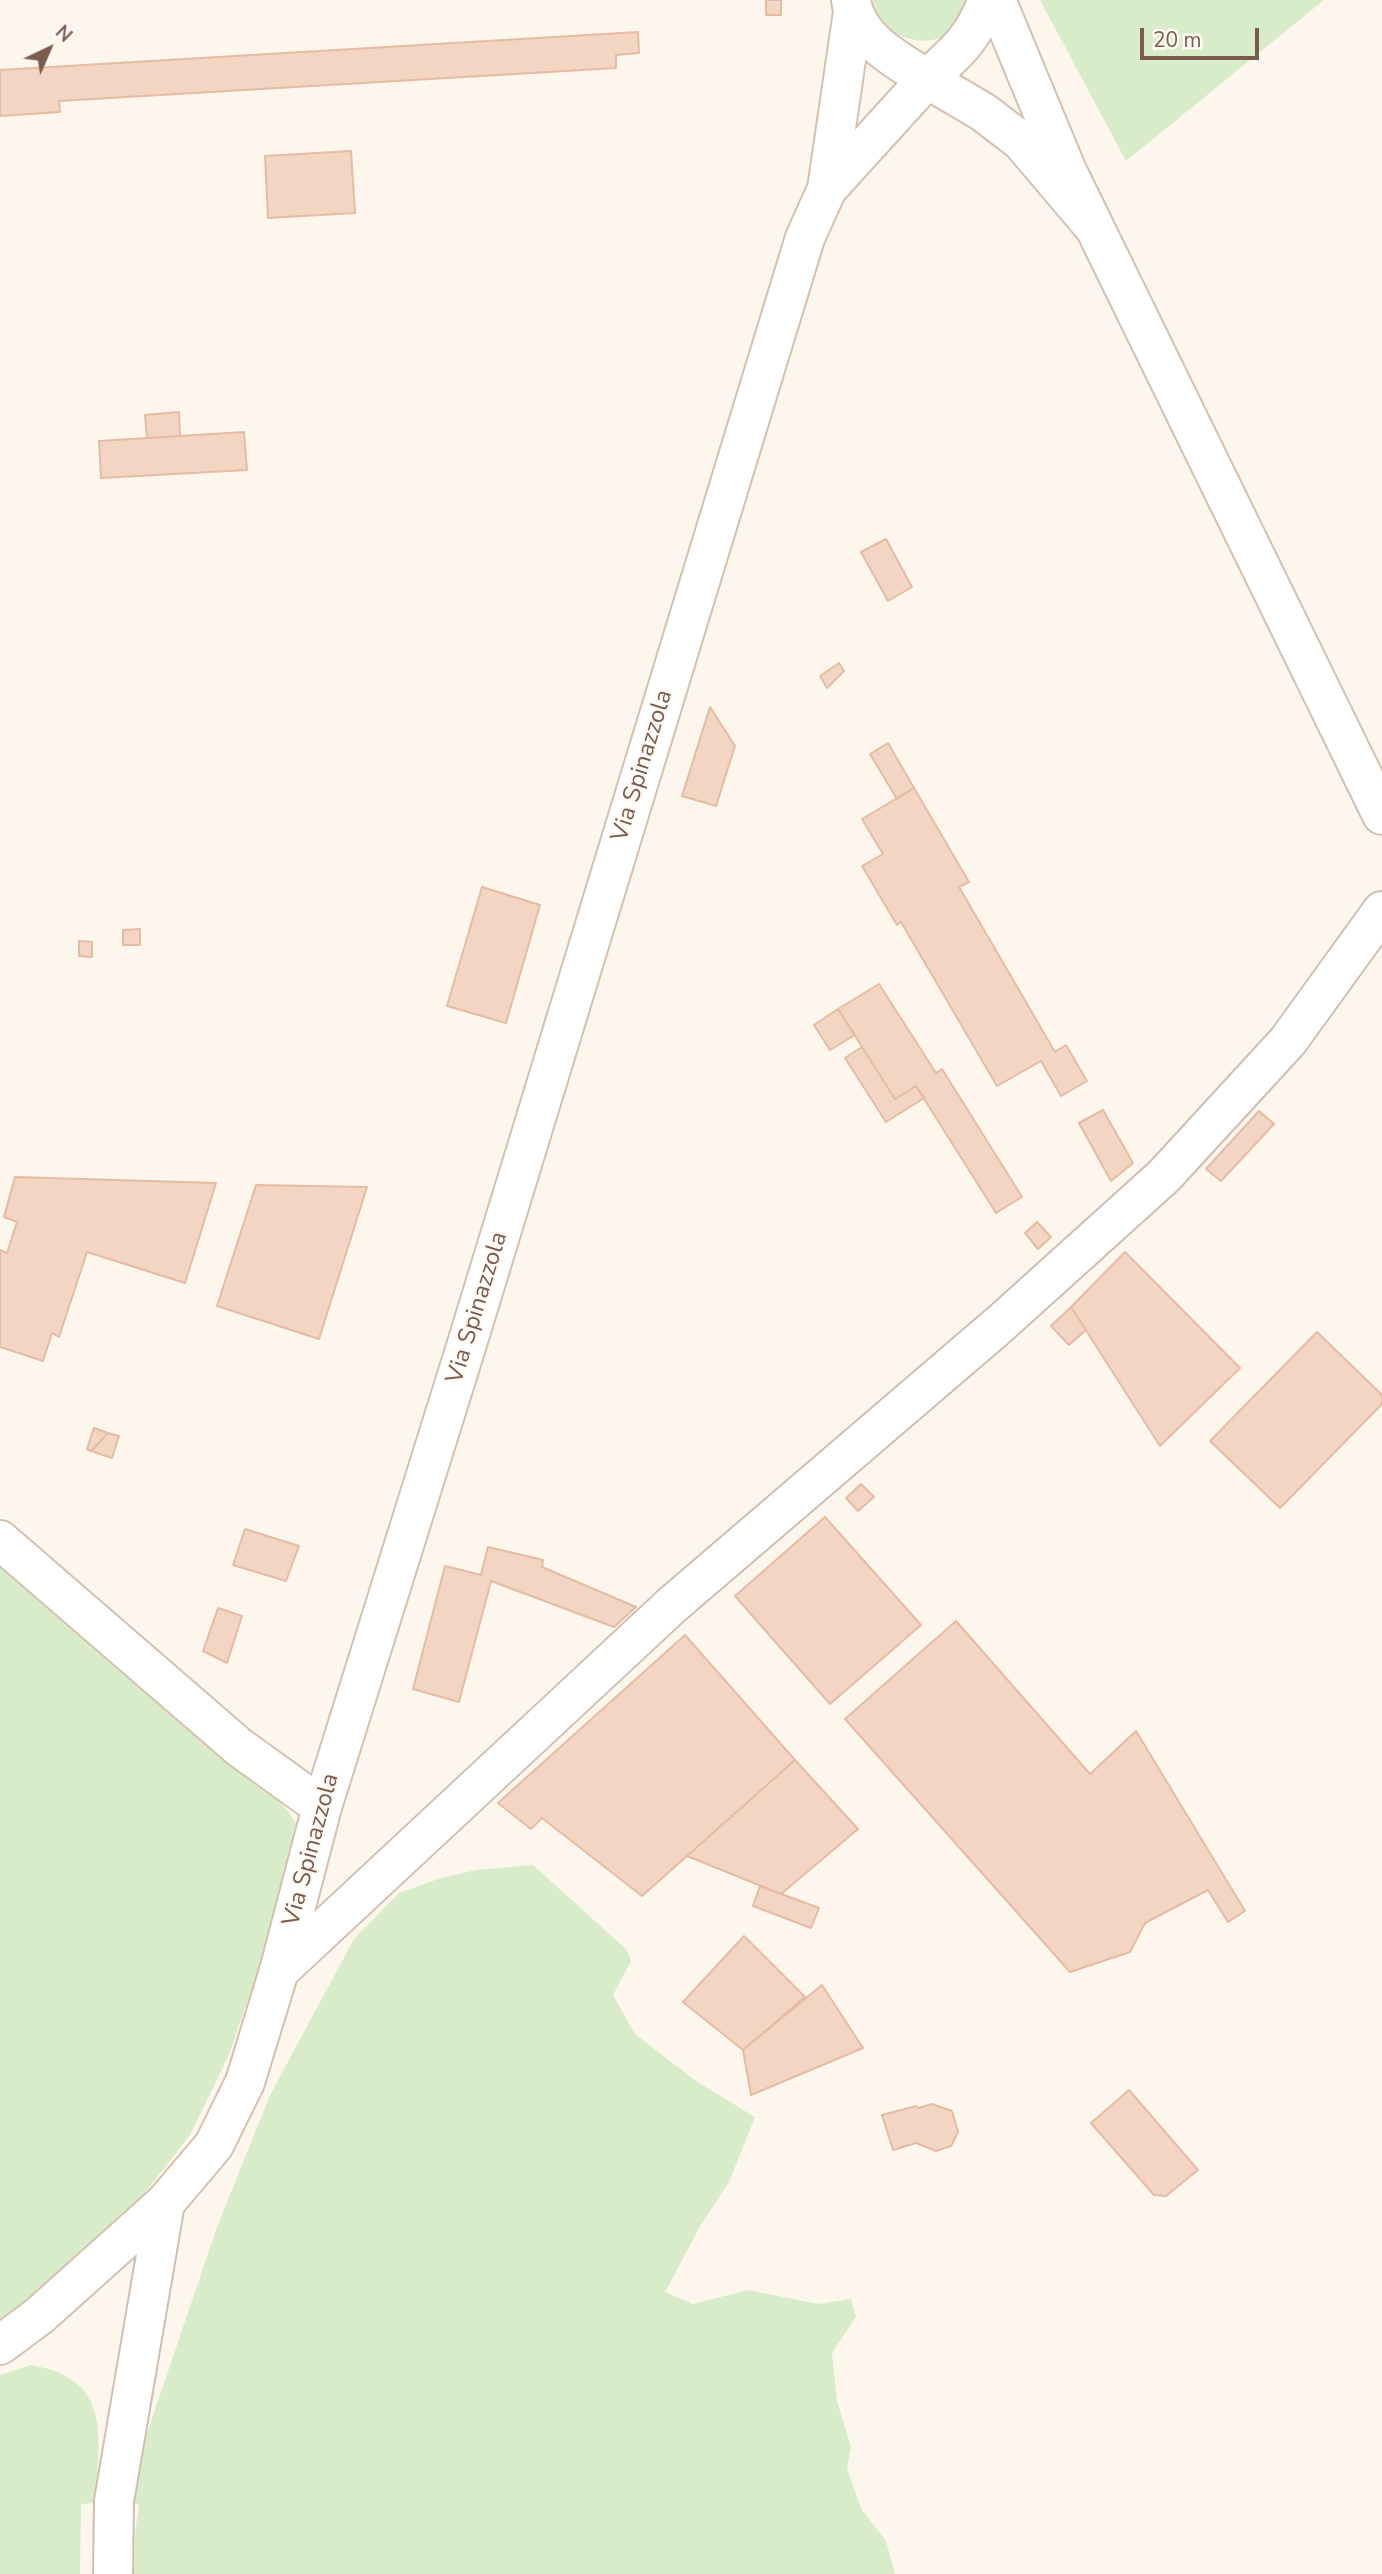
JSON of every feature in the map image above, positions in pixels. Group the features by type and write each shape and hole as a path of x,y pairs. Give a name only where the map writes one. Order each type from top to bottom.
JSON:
{"street":[{"path":"827,189 927,79 960,49 977,27 988,0"},
{"path":"996,0 1067,172 1382,815"},
{"path":"852,6 877,46 983,112 1021,141 1093,226"},
{"path":"827,189 852,6"},
{"name":"Via Spinazzola","path":"0,2345 39,2316 166,2203 214,2145 245,2082 279,1971 322,1807 466,1347 804,237 827,189"},
{"path":"279,1971 672,1605 1000,1324 1164,1176 1288,1041 1382,911"},
{"path":"0,1540 239,1747 322,1807"},
{"path":"113,2574 114,2501 166,2203"}],"green space":[{"path":"873,0 965,0 966,9 946,35 920,41 902,36 887,27 878,16"},
{"path":"1040,0 1324,0 1126,161"},
{"path":"0,1562 213,1748 275,1797 286,1809 300,1833 268,1943 228,2057 190,2135 130,2212 105,2236 0,2321"},
{"path":"533,1865 627,1950 631,1961 613,1995 635,2034 696,2081 755,2117 729,2182 702,2223 665,2292 693,2304 748,2290 818,2304 851,2299 856,2317 832,2353 837,2401 851,2447 847,2469 862,2510 886,2541 895,2574 134,2574 139,2504 129,2503 144,2442 217,2227 270,2095 354,1939 399,1893 441,1878 476,1870"},
{"path":"31,2365 58,2372 77,2383 89,2398 96,2415 98,2456 95,2503 81,2504 80,2574 0,2574 0,2375"}],"building":[{"path":"766,0 781,0 781,15 766,15"},
{"path":"638,32 639,53 616,55 616,68 59,101 60,112 0,116 0,70"},
{"path":"351,151 355,213 268,218 265,156"},
{"path":"179,412 180,436 147,438 145,415"},
{"path":"244,432 247,470 101,478 99,441"},
{"path":"886,539 912,587 888,601 861,552"},
{"path":"839,663 844,671 827,688 820,676"},
{"path":"710,707 735,746 716,806 682,796"},
{"path":"888,743 914,788 897,799 870,754"},
{"path":"914,788 969,882 959,887 1055,1052 1066,1045 1087,1081 1061,1096 1041,1061 997,1086 901,922 897,925 862,866 883,854 862,819"},
{"path":"482,887 540,905 506,1023 447,1006"},
{"path":"140,929 140,945 123,945 123,930"},
{"path":"79,941 92,942 92,957 79,956"},
{"path":"879,984 936,1073 942,1069 1022,1197 996,1213 916,1086 895,1099 838,1009"},
{"path":"838,1009 855,1035 830,1050 814,1025"},
{"path":"862,1047 895,1099 916,1086 924,1098 886,1122 845,1058"},
{"path":"1103,1110 1133,1163 1111,1181 1079,1123"},
{"path":"1259,1111 1274,1124 1221,1181 1206,1169"},
{"path":"15,1177 216,1183 185,1283 87,1252 59,1337 52,1333 43,1361 0,1347 0,1250 7,1253 17,1222 4,1217"},
{"path":"256,1185 367,1187 319,1339 217,1306"},
{"path":"1037,1222 1051,1237 1038,1249 1025,1233"},
{"path":"1125,1252 1240,1368 1160,1446 1071,1307"},
{"path":"1071,1307 1086,1330 1069,1345 1051,1326"},
{"path":"1317,1332 1382,1395 1382,1404 1280,1508 1210,1441"},
{"path":"94,1428 108,1433 91,1451 87,1449"},
{"path":"108,1433 119,1436 112,1458 91,1451"},
{"path":"861,1484 874,1497 858,1511 846,1498"},
{"path":"825,1517 921,1625 830,1704 735,1596"},
{"path":"245,1529 299,1546 286,1581 233,1565"},
{"path":"488,1547 543,1560 542,1567 636,1607 614,1627 491,1581 459,1702 413,1689 445,1566 481,1575"},
{"path":"218,1608 242,1616 227,1663 203,1651"},
{"path":"956,1621 1090,1774 1136,1731 1245,1911 1228,1922 1208,1890 1145,1923 1130,1952 1070,1972 845,1719"},
{"path":"685,1635 795,1760 642,1896 542,1818 531,1829 498,1803"},
{"path":"795,1760 858,1829 781,1894 687,1856"},
{"path":"760,1886 819,1908 811,1928 753,1906"},
{"path":"744,1936 805,1997 743,2050 683,2002"},
{"path":"822,1985 863,2048 751,2095 743,2050"},
{"path":"1129,2090 1198,2170 1166,2196 1154,2195 1091,2123"},
{"path":"932,2104 952,2111 958,2132 951,2146 936,2151 916,2143 893,2150 882,2115"}]}
